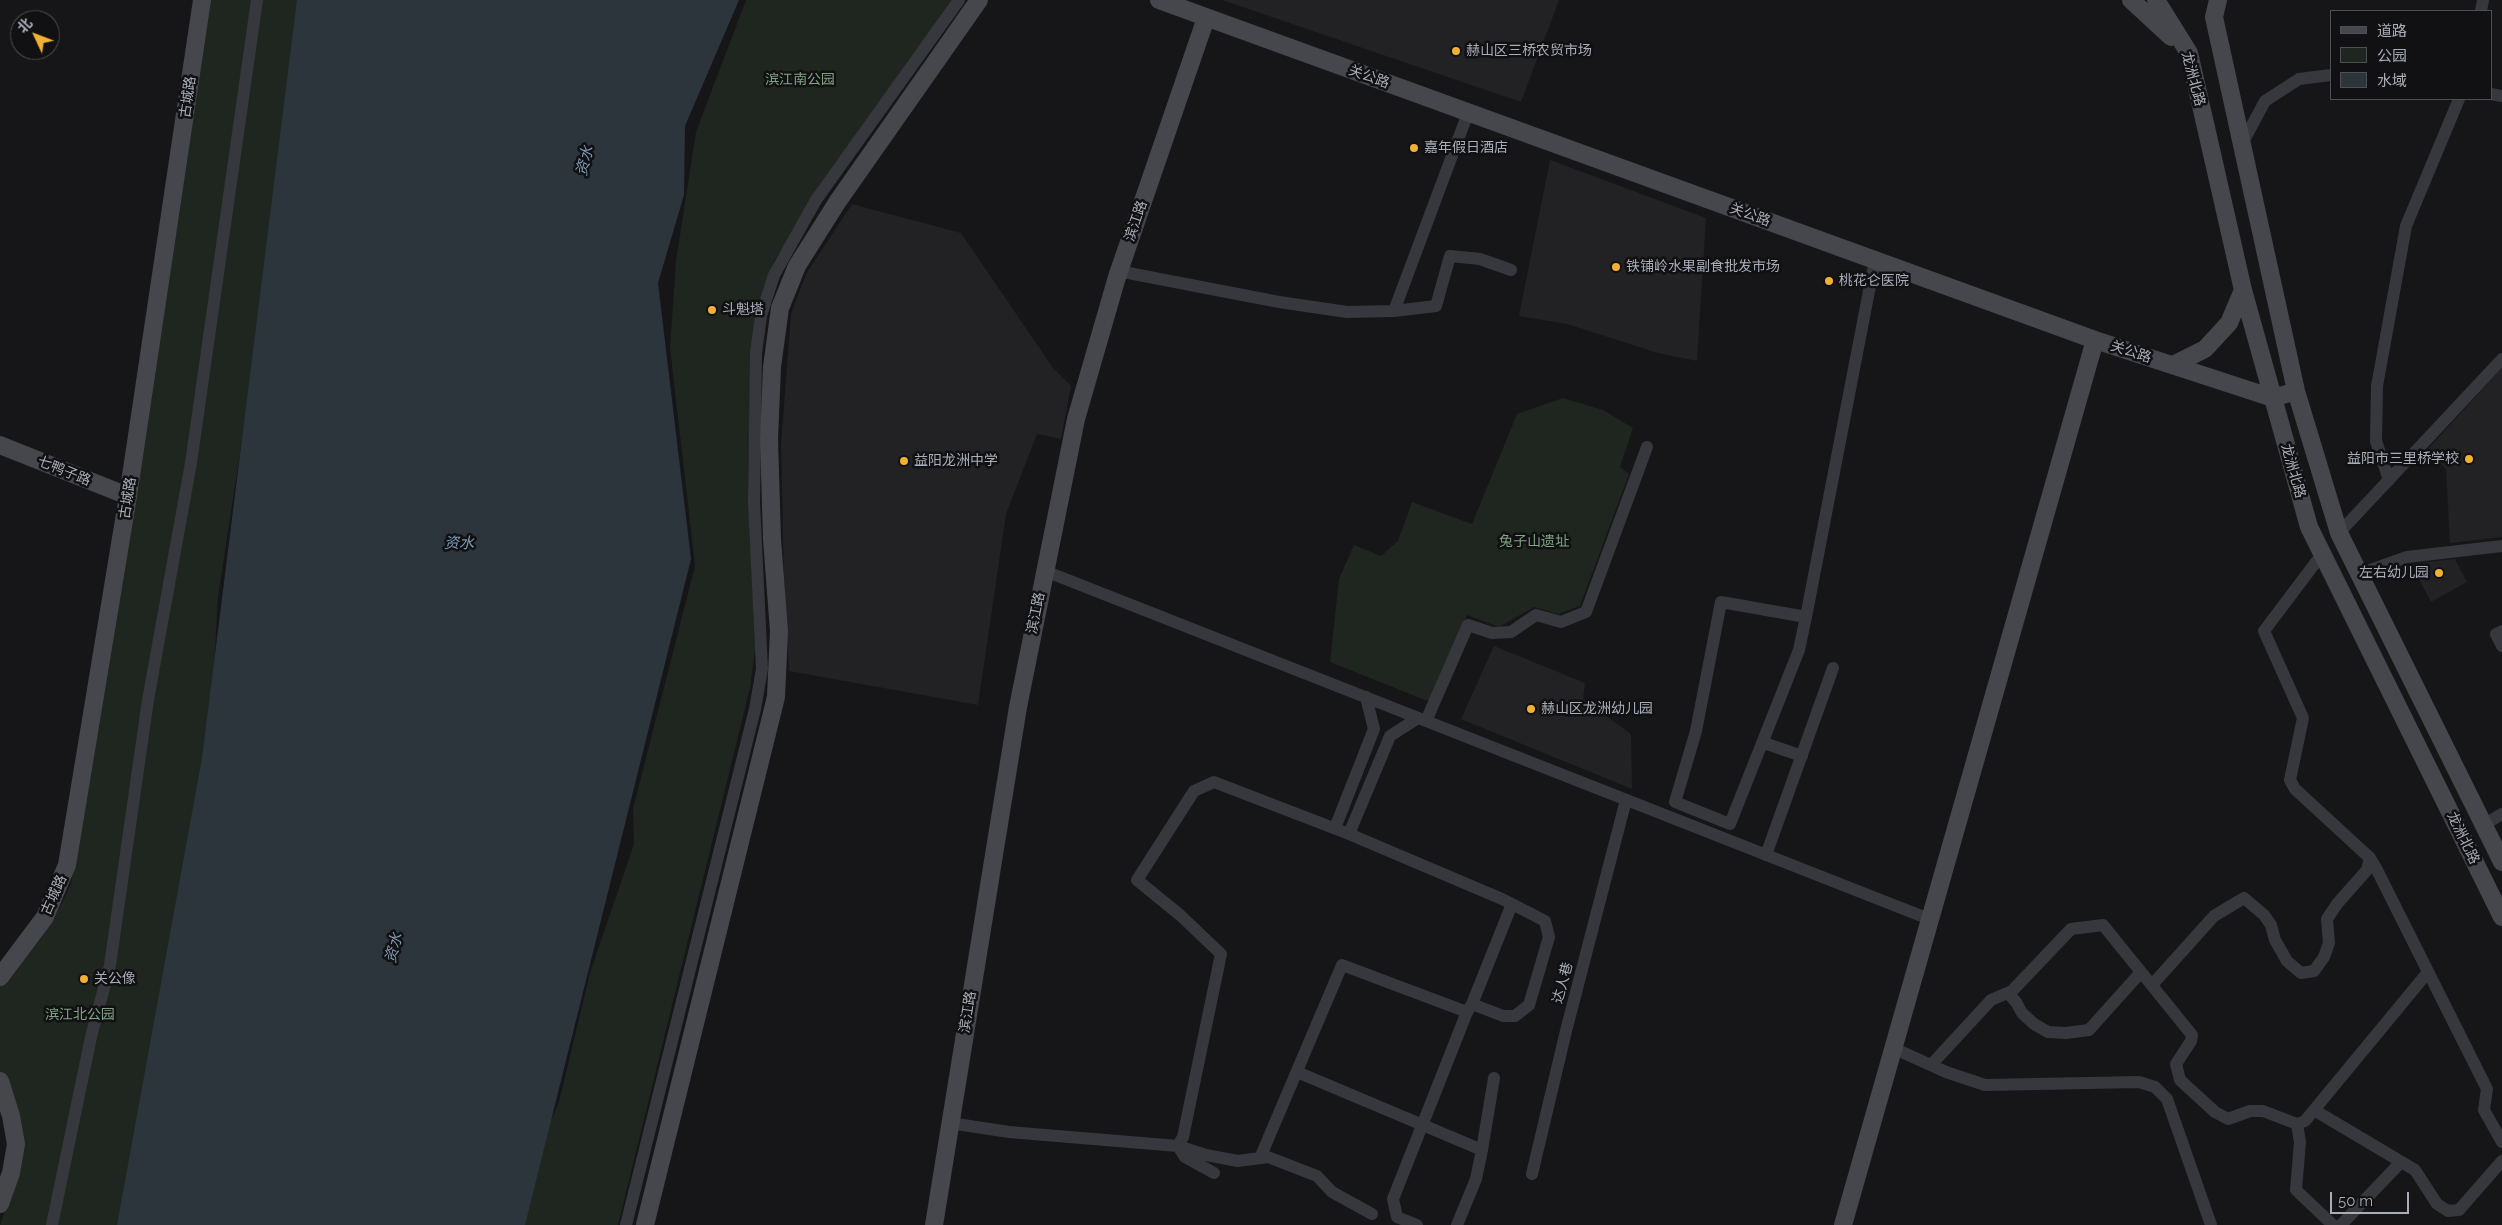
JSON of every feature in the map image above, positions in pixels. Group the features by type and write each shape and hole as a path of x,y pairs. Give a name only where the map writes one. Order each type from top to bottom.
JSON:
{"main road":[{"name":"古城路","path":"0,977 45,917 67,864 128,496 202,0"},
{"path":"644,1225 776,697 779,632 772,539 769,439 772,367 780,308 798,266 838,201 979,0"},
{"name":"关公路","path":"1159,0 2095,340 2273,398"},
{"path":"2132,0 2189,53"},
{"name":"龙洲北路","path":"2156,0 2189,53 2243,290 2309,527 2502,917"},
{"name":"龙洲北路","path":"2218,0 2214,16 2296,391 2339,533 2502,862"},
{"name":"滨江路","path":"934,1225 1018,707 1076,419 1118,271 1206,18"},
{"path":"2173,366 2205,349 2229,323 2243,290"},
{"path":"1843,1225 2095,340"},
{"path":"2273,398 2296,391"},
{"name":"七鸭子路","path":"0,445 128,496"},
{"path":"0,1081 11,1116 16,1144 11,1173 0,1204"}],"street":[{"path":"52,1225 91,1037 110,966 148,700 191,463 257,0"},
{"path":"626,1225 755,709 762,669 754,502 756,353 761,316 774,275 816,200 959,0"},
{"path":"2242,144 2265,101 2299,79 2330,75"},
{"path":"2389,480 2376,441 2377,386 2404,235 2458,100"},
{"path":"1394,312 1468,113"},
{"path":"1118,271 1279,302 1337,310 1394,312 1436,306 1450,256 1480,259 1511,270"},
{"path":"1806,617 1721,602 1696,731 1674,802 1730,824 1764,743 1799,650 1806,617 1875,260"},
{"path":"2339,533 2502,359"},
{"path":"1349,834 1390,736 1422,719 1468,624 1492,633 1511,632 1536,615 1561,622 1586,612 1647,447"},
{"path":"2359,574 2406,557 2502,546"},
{"path":"2322,554 2264,631 2303,718 2290,780 2295,789 2370,858 2487,1088 2484,1110 2502,1142"},
{"path":"1045,571 1929,919"},
{"path":"2502,631 2496,634 2502,646"},
{"path":"1766,855 1833,668"},
{"path":"1335,828 1374,730 1366,697"},
{"path":"1764,743 1802,756"},
{"path":"1178,1146 1183,1137 1221,954 1180,914 1137,880 1194,792 1214,782 1335,828 1512,904 1545,921 1549,937 1529,1005 1515,1016 1504,1016 1470,1008 1342,965 1260,1158"},
{"name":"达人巷","path":"1532,1174 1566,1031 1626,800"},
{"path":"2483,825 2502,814"},
{"path":"2152,985 2214,916 2244,898 2264,915 2271,924 2275,940 2287,961 2301,973 2314,971 2324,957 2329,943 2328,920 2337,904 2367,870 2370,858"},
{"path":"1417,1225 1398,1217 1393,1199 1512,904"},
{"path":"1931,1065 1991,1000 2012,991 2071,929 2103,925 2192,1034 2191,1042 2176,1064 2180,1080 2215,1112 2228,1119 2250,1111 2263,1111 2297,1124 2305,1121 2428,972"},
{"path":"2008,994 2022,1013 2034,1024 2048,1032 2066,1033 2089,1030 2141,972"},
{"path":"1893,1048 1931,1065 1985,1085 2139,1082 2155,1087 2167,1099 2211,1225"},
{"path":"1297,1072 1482,1150"},
{"path":"1457,1225 1476,1179 1494,1078"},
{"path":"2314,1110 2415,1170 2437,1204 2448,1211 2459,1210 2502,1161"},
{"path":"950,1123 1009,1132 1178,1146 1206,1155 1238,1161 1268,1157 1316,1176 1332,1192 1372,1214"},
{"path":"2297,1124 2300,1142 2296,1190 2333,1225"},
{"path":"1178,1146 1185,1157 1214,1173"},
{"path":"2342,1225 2401,1162"}],"shaded area":[{"name":"赫山区三桥农贸市场","path":"1222,0 1559,0 1521,102"},
{"name":"铁铺岭水果副食批发市场","path":"1550,160 1706,218 1697,361 1658,353 1567,324 1519,316"},
{"name":"益阳龙洲中学","path":"852,204 961,233 1053,368 1071,386 1061,439 1037,434 1006,514 978,705 789,671 784,578 781,444 791,314 806,274"},
{"name":"益阳市三里桥学校","path":"2502,368 2502,537 2450,543 2446,469 2427,450"},
{"name":"左右幼儿园","path":"2455,559 2467,582 2431,602 2411,564"},
{"name":"赫山区龙洲幼儿园","path":"1494,646 1585,683 1583,699 1631,734 1632,789 1461,719"}],"green space":[{"name":"滨江北公园","path":"209,0 303,0 287,145 218,597 208,778 131,1225 0,1225 11,1191 19,1129 0,1071 0,987 54,919 71,884"},
{"name":"滨江南公园","path":"746,0 953,0 823,184 774,261 761,302 751,355 748,474 755,650 750,688 618,1225 524,1225 545,1134 559,1102 590,973 634,844 633,809 695,566 670,348 676,261 696,132"},
{"name":"兔子山遗址","path":"1563,398 1603,410 1633,428 1620,467 1629,474 1580,606 1558,614 1534,607 1499,627 1467,615 1430,702 1330,662 1339,579 1354,545 1381,556 1398,541 1412,502 1472,524 1517,414"}],"water":[{"name":"资水","path":"297,0 739,0 685,126 684,195 658,283 691,559 525,1225 117,1225 202,758"}],"place":[{"name":"赫山区三桥农贸市场","path":"1456,51"},
{"name":"嘉年假日酒店","path":"1414,148"},
{"name":"铁铺岭水果副食批发市场","path":"1616,267"},
{"name":"桃花仑医院","path":"1829,281"},
{"name":"斗魁塔","path":"712,310"},
{"name":"益阳市三里桥学校","path":"2469,459"},
{"name":"益阳龙洲中学","path":"904,461"},
{"name":"左右幼儿园","path":"2439,573"},
{"name":"赫山区龙洲幼儿园","path":"1531,709"},
{"name":"关公像","path":"84,979"}]}
